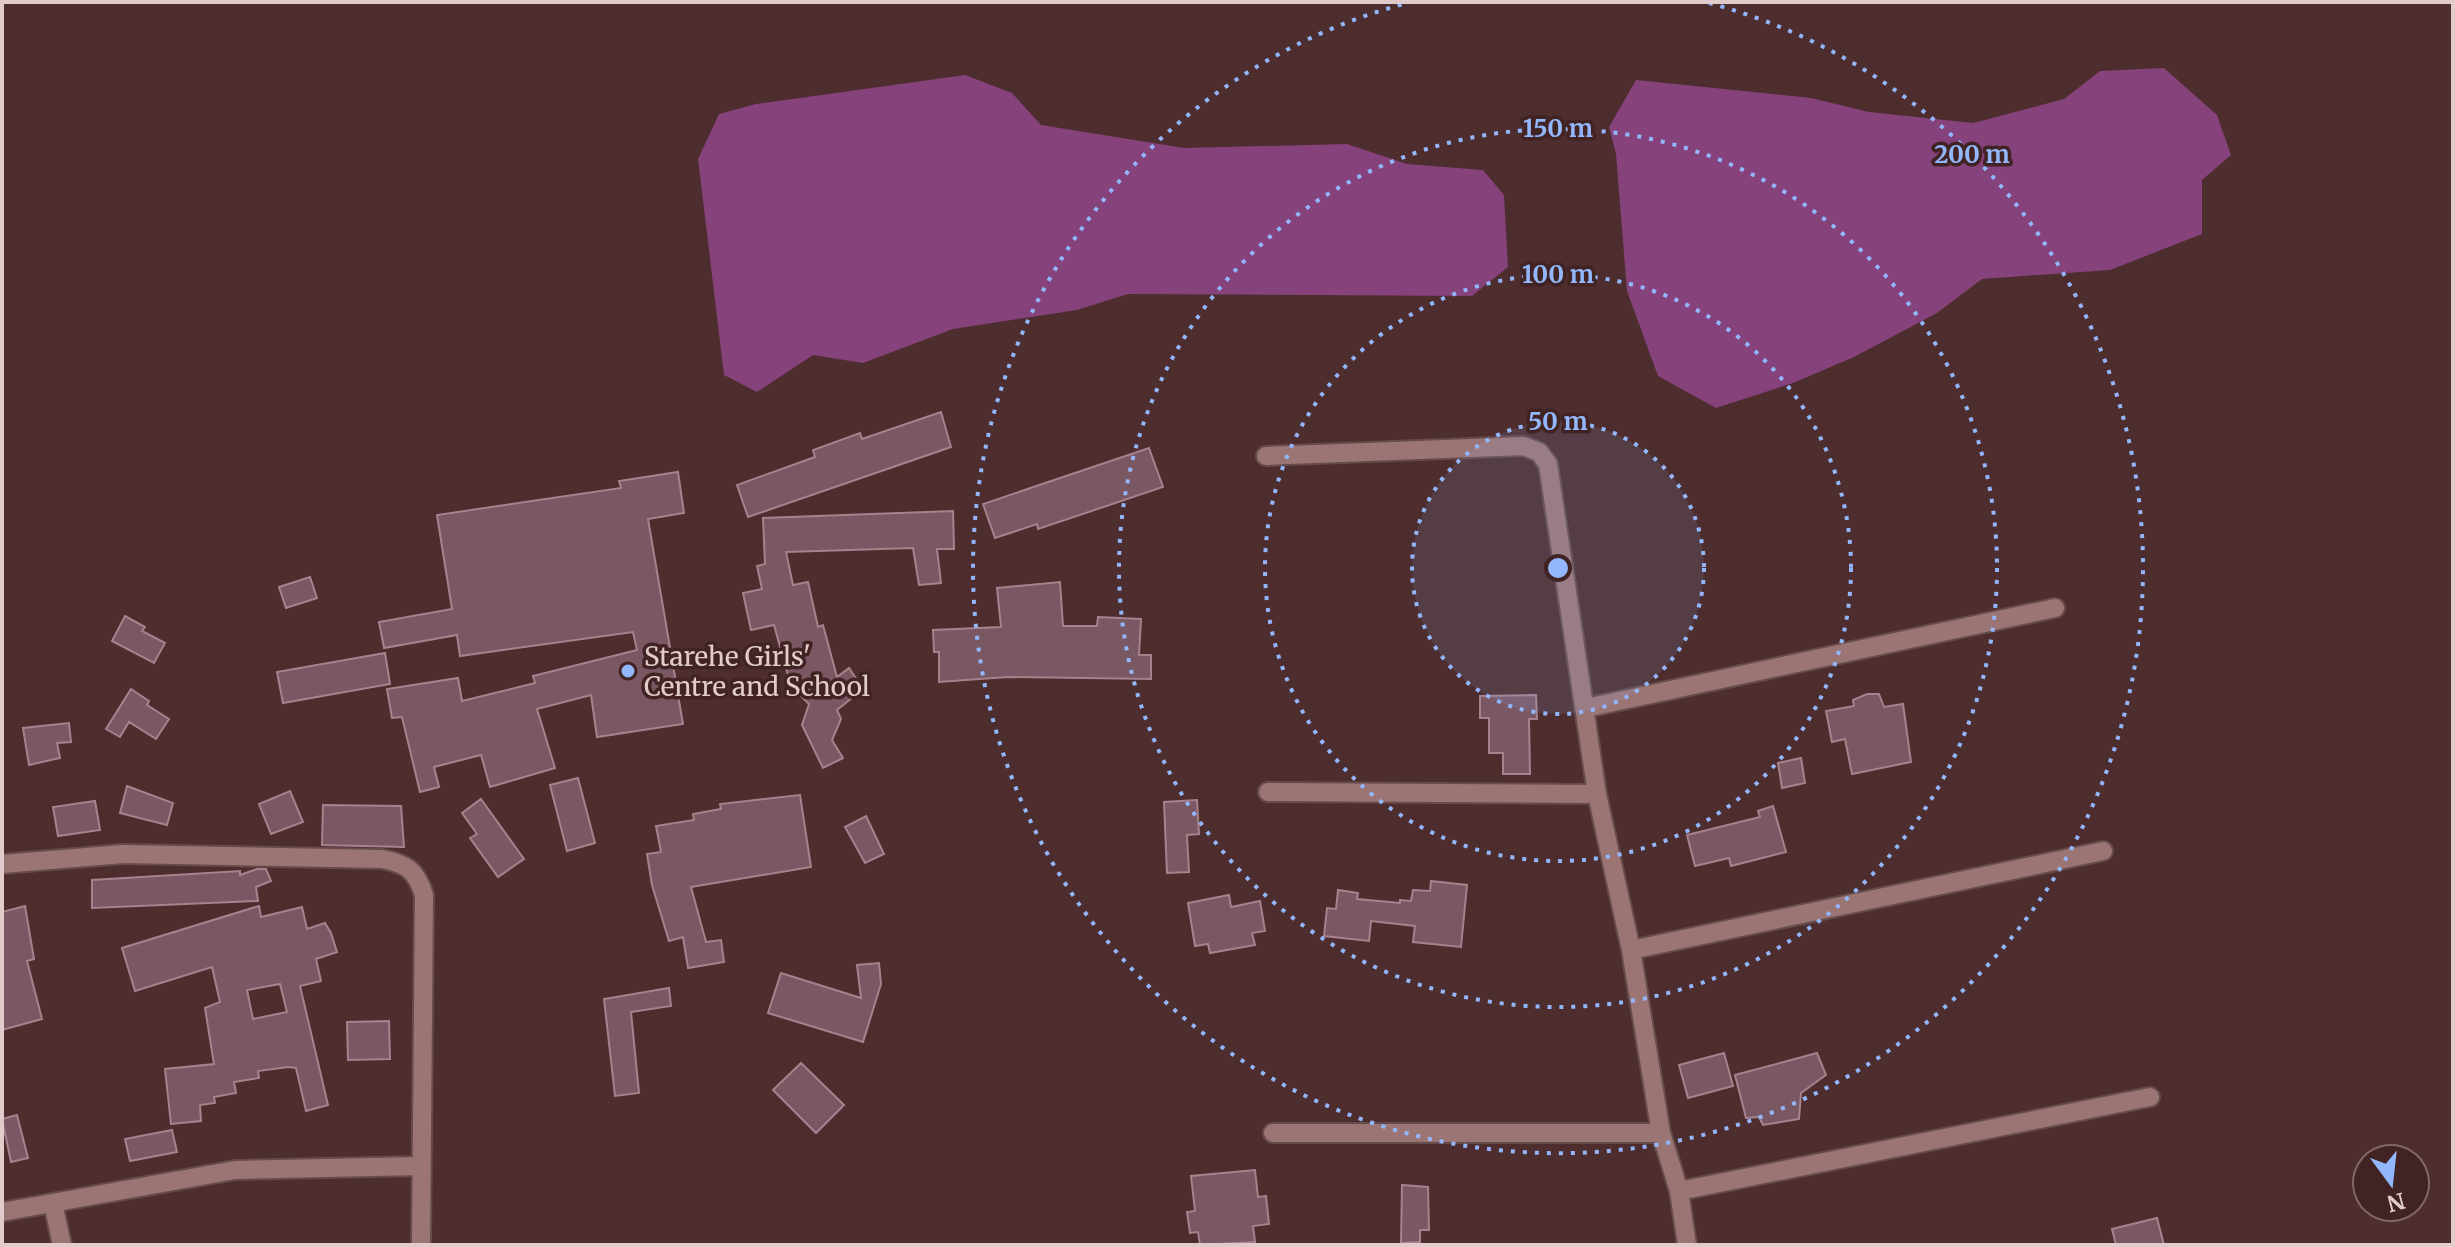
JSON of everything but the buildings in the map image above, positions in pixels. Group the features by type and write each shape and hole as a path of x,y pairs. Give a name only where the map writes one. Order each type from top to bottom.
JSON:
{"street":[{"path":"1266,456 1496,445 1523,446 1539,452 1548,464 1597,794 1631,950 1661,1133 1679,1191 1687,1245"},
{"path":"1586,708 2055,608"},
{"path":"1268,792 1597,794"},
{"path":"1631,950 2103,851"},
{"path":"2,864 123,854 382,859 404,863 418,875 424,895 421,1245"},
{"path":"1679,1191 2150,1097"},
{"path":"1273,1133 1661,1133"},
{"path":"2,1212 235,1170 420,1166"},
{"path":"53,1203 62,1245"}],"shaded area":[{"path":"2164,68 2217,115 2231,155 2202,180 2202,234 2110,270 1982,279 1937,313 1854,357 1793,383 1716,408 1658,376 1627,291 1616,154 1609,127 1636,80 1811,98 1869,112 1973,123 2064,99 2100,71"},
{"path":"965,75 1012,93 1041,125 1184,148 1347,144 1407,164 1483,170 1504,195 1508,267 1472,296 1128,294 1077,310 953,329 863,363 813,355 757,392 724,375 698,159 719,114 756,104"}],"place":[{"name":"Starehe Girls' Centre and School","path":"628,671"}]}
